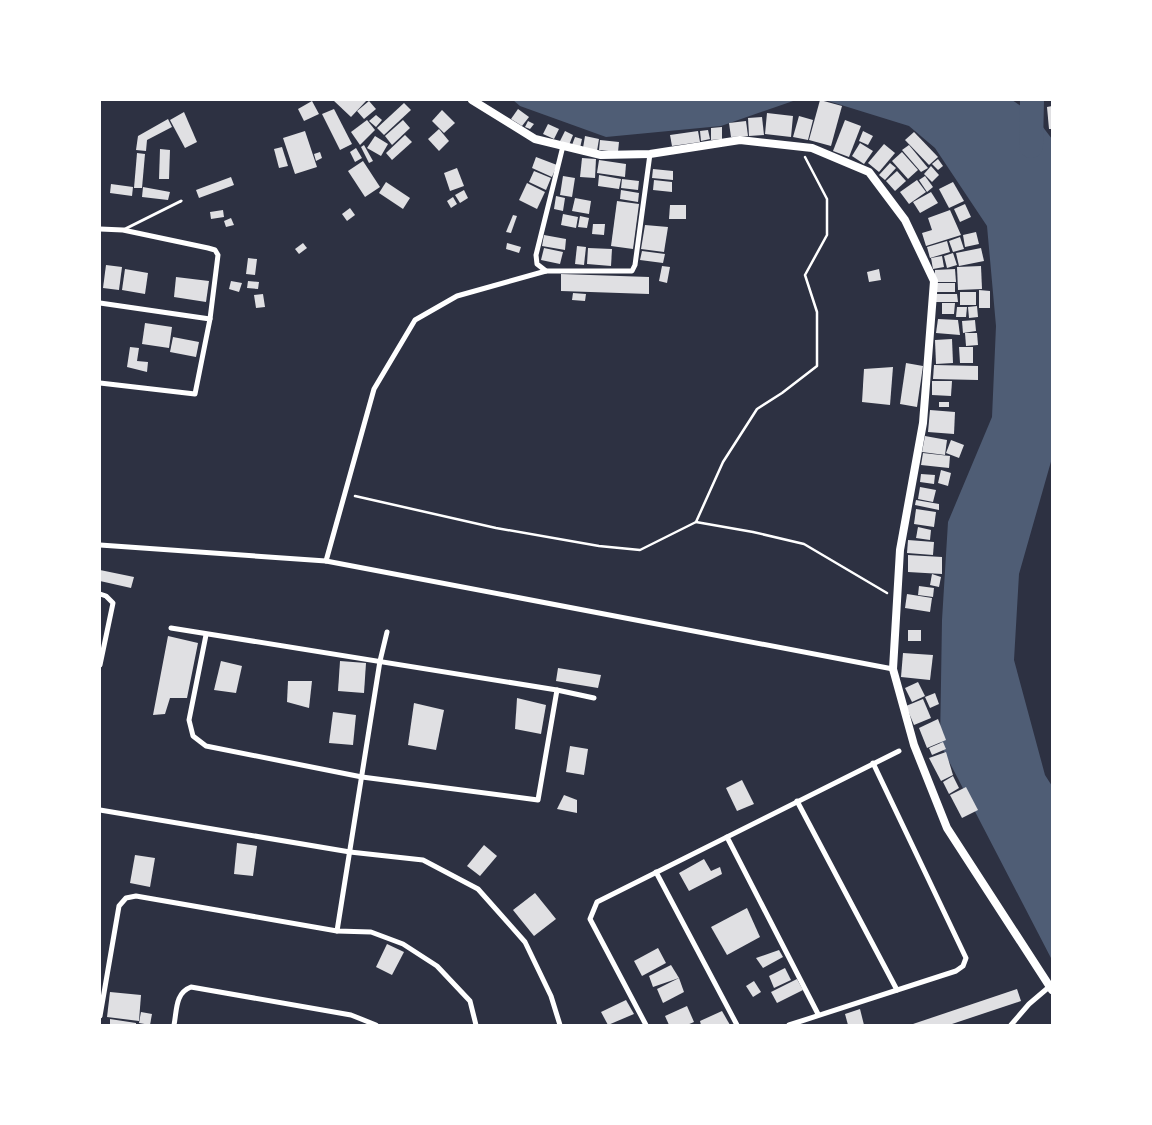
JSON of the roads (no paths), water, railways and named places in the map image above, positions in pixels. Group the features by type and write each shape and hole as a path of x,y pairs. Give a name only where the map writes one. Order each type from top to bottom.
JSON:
{"street":[{"path":"472,100 535,140 601,154 650,154 740,140 812,148 869,172 905,220 934,281 922,423 900,550 893,669 914,745 947,828 1050,989 1029,1004 1011,1025"},
{"path":"546,271 538,264 536,256 563,146"},
{"path":"326,561 374,389 415,320 457,296 546,271 632,271 636,266 650,154"},
{"path":"100,229 124,230 215,250 218,255 210,319 195,394 100,383"},
{"path":"100,303 210,319"},
{"path":"100,544 326,561 893,669"},
{"path":"100,594 106,596 113,603 100,665"},
{"path":"171,628 557,690 594,698"},
{"path":"337,932 380,661 387,632"},
{"path":"206,635 189,720 193,736 206,746 362,777 538,800 557,690"},
{"path":"646,1025 590,919 597,902 899,750"},
{"path":"789,1025 818,1014 956,971 963,966 966,958 873,763"},
{"path":"797,801 897,990"},
{"path":"100,810 350,852 424,860 478,889 525,942 552,996 560,1025"},
{"path":"727,837 818,1014"},
{"path":"656,872 737,1025"},
{"path":"100,1016 119,906 126,898 136,896 337,932 371,932 403,944 437,966 470,1001 476,1025"},
{"path":"174,1025 178,997 183,990 191,987 350,1015 376,1025"}],"lane":[{"path":"124,230 181,201"}],"water":[{"path":"513,100 796,100 721,126 606,137 520,106"},
{"path":"825,100 1012,100 1033,114 1052,139 1052,458 1019,574 1014,660 1045,775 1052,786 1052,960 940,744 942,620 948,522 992,417 996,326 987,226 935,148 909,126"}],"waterway":[{"path":"1031,146 1032,100"}]}
